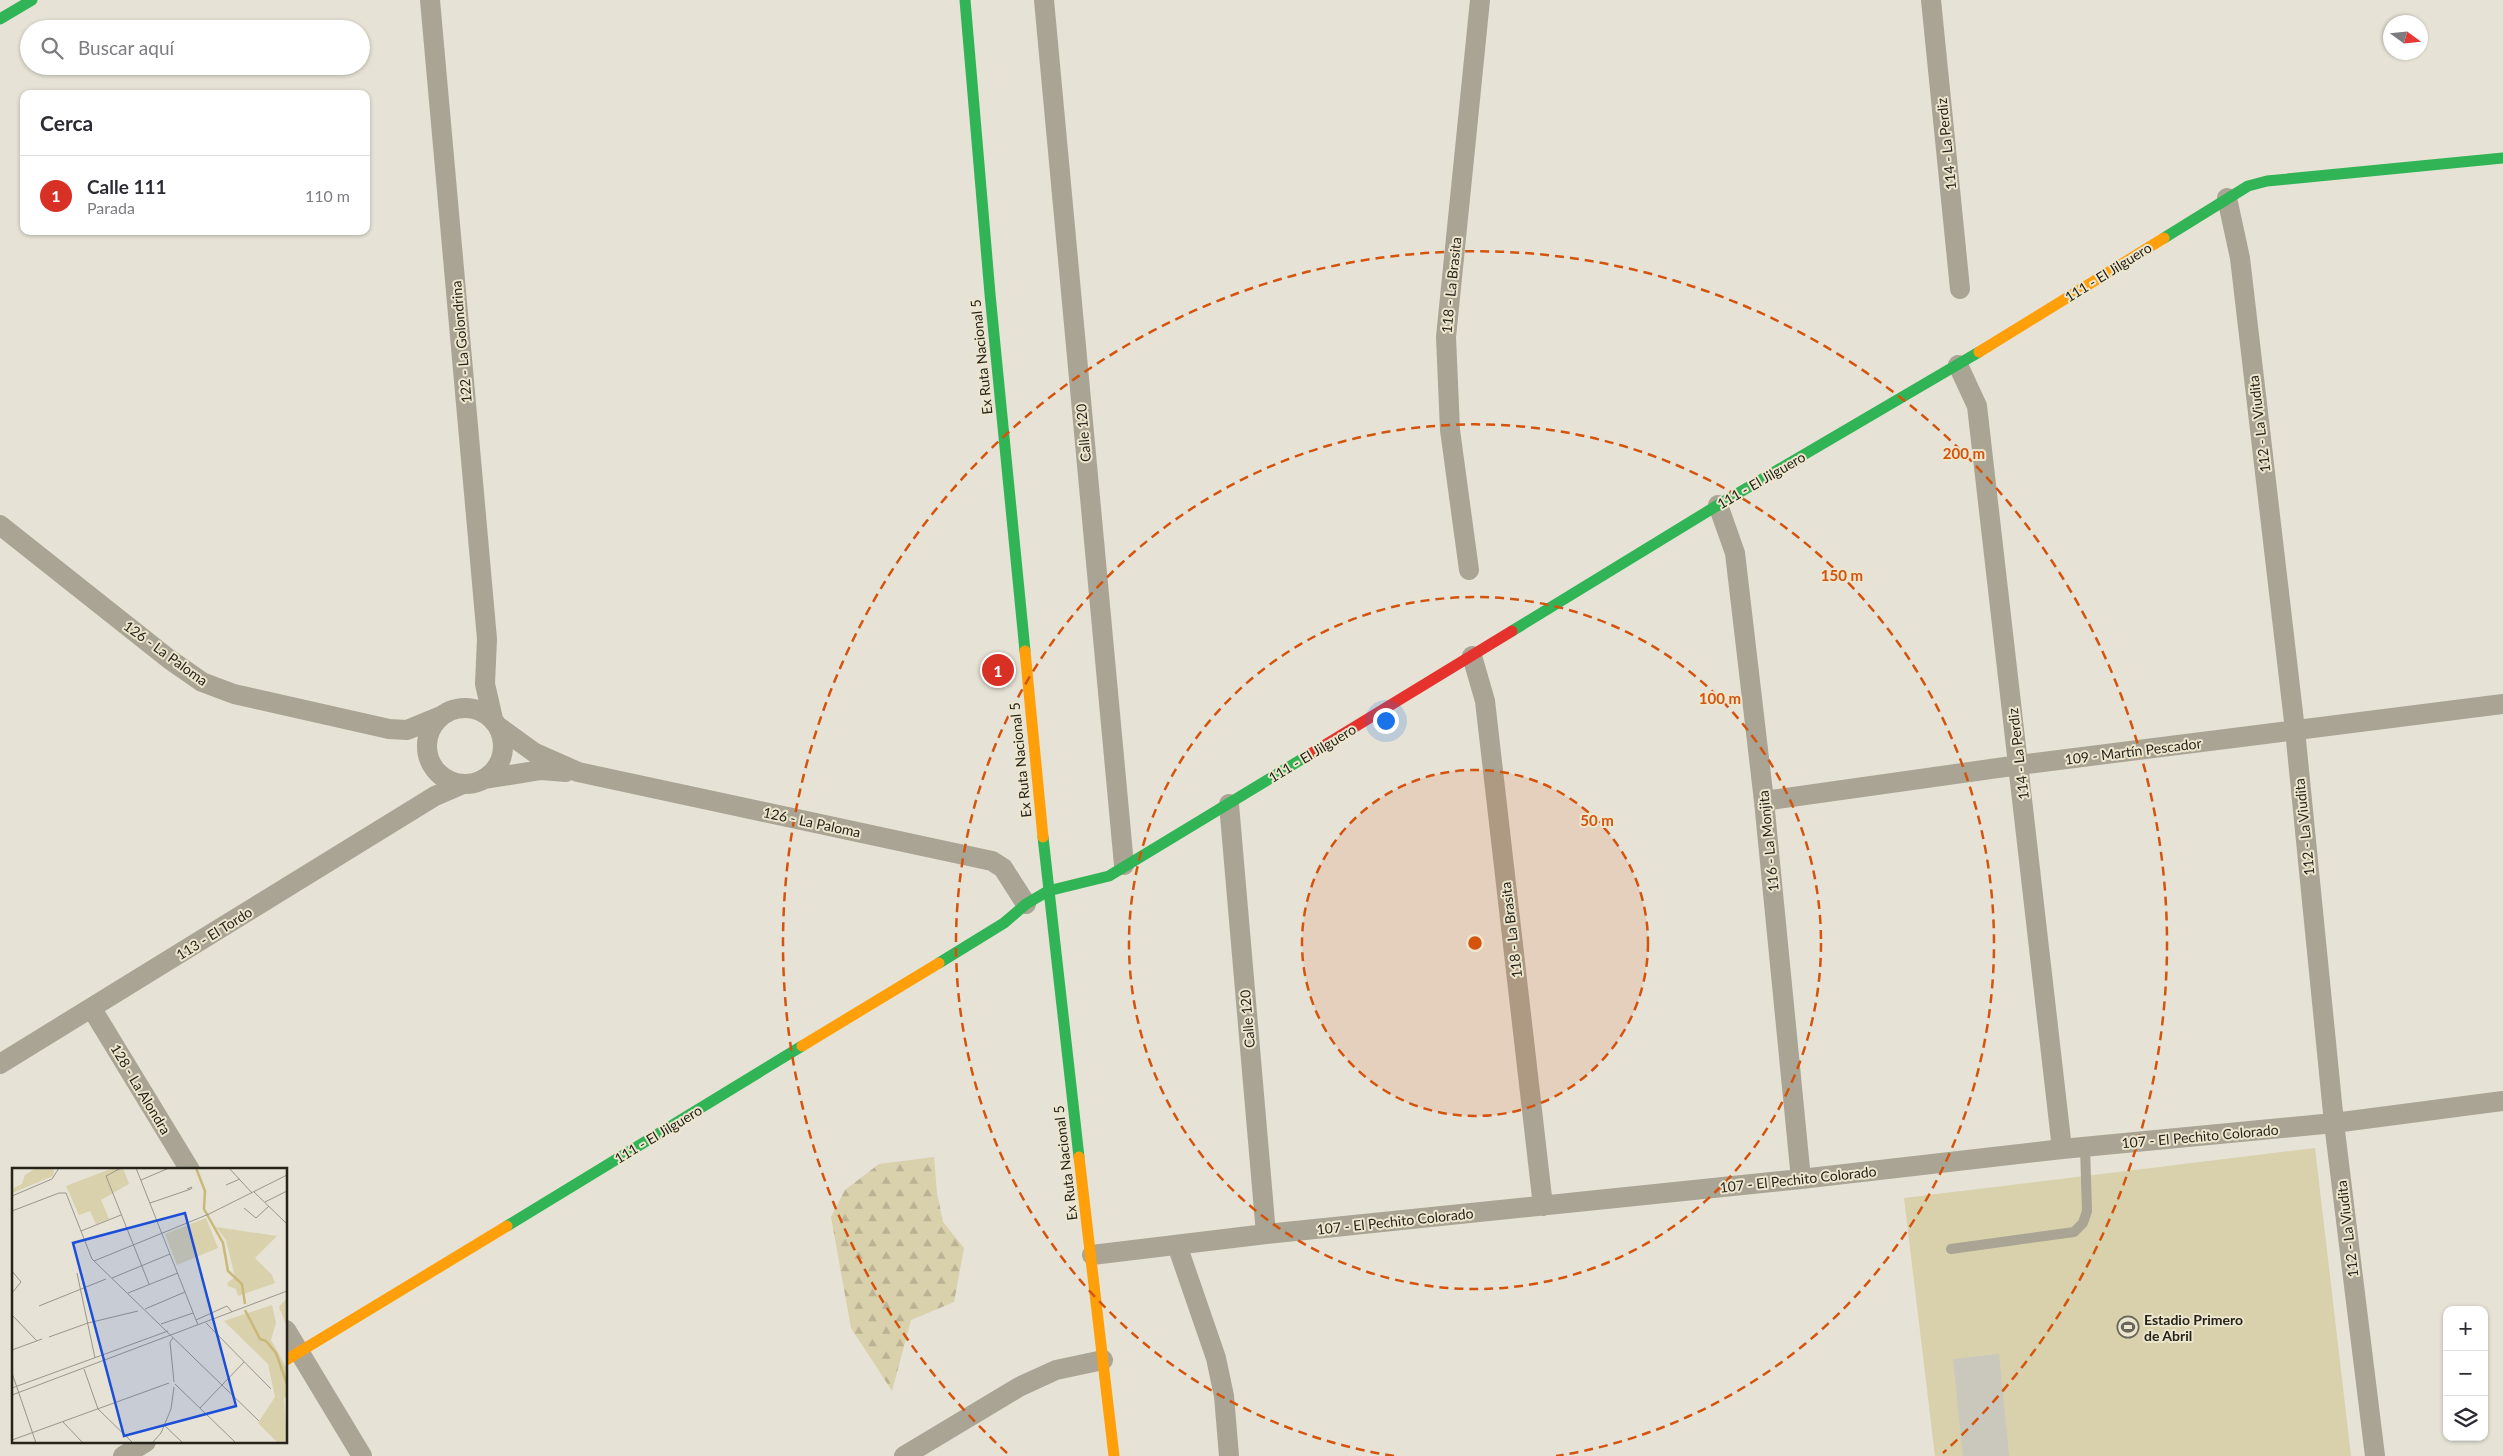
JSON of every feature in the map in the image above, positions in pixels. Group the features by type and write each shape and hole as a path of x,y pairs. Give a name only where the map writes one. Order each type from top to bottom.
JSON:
{"street":[{"path":"0,19 32,0"},
{"name":"122 - La Golondrina","path":"430,0 487,639 486,684 496,723"},
{"name":"Ex Ruta Nacional 5","path":"965,0 991,303 1048,891 1114,1456"},
{"name":"Calle 120","path":"1044,0 1124,865"},
{"name":"118 - La Brasita","path":"1469,570 1450,430 1446,337 1480,0"},
{"name":"114 - La Perdiz","path":"1931,0 1960,289"},
{"name":"111 - El Jilguero","path":"293,1356 1004,923 1026,904 1048,891 1109,876 1124,865 1229,804 1718,505 1958,365 2248,186 2267,181 2503,158"},
{"name":"112 - La Viudita","path":"2227,198 2241,268 2294,730 2334,1123 2375,1456"},
{"name":"114 - La Perdiz","path":"1958,365 1977,406 2020,765 2062,1148"},
{"name":"116 - La Monjita","path":"1718,505 1735,553 1764,801 1801,1180"},
{"name":"126 - La Paloma","path":"0,525 169,659 202,682 234,694 389,730 409,739 432,764"},
{"name":"118 - La Brasita","path":"1472,656 1485,701 1543,1206"},
{"path":"465,707 486,684"},
{"name":"109 - Martín Pescador","path":"1764,801 2020,765 2503,704"},
{"path":"427,800 432,764 428,735 441,716 448,711 465,707 476,709 496,723 504,750 494,771 485,778 474,783 462,784 452,782 432,764"},
{"name":"126 - La Paloma","path":"389,730 407,730 441,716"},
{"name":"126 - La Paloma","path":"496,723 535,753 578,772"},
{"name":"126 - La Paloma","path":"485,778 541,770 578,772 992,861 1003,868 1026,904"},
{"name":"113 - El Tordo","path":"0,1064 427,800 462,784"},
{"name":"Calle 120","path":"1229,804 1266,1234"},
{"name":"128 - La Alondra","path":"92,1008 189,1168"},
{"name":"107 - El Pechito Colorado","path":"1092,1255 1266,1234 1801,1180 2062,1148 2334,1123 2503,1101"},
{"path":"1177,1245 1216,1358 1224,1396 1229,1456"},
{"path":"288,1337 293,1356 362,1456"},
{"path":"904,1456 1019,1387 1056,1370 1103,1360"},
{"path":"122,1456 143,1444"}],"lane":[{"path":"1951,1248 2074,1232 2083,1223 2087,1211 2085,1147"}],"green space":[{"name":"Estadio Primero de Abril","path":"2315,1148 2351,1456 1935,1456 1904,1198"},
{"path":"934,1157 937,1193 943,1222 964,1248 954,1302 911,1320 892,1391 851,1328 831,1217 845,1190 879,1164"}],"building":[{"path":"1999,1354 2009,1456 1963,1456 1953,1359"}],"traffic: fast":[{"path":"0,19 32,0"},
{"path":"965,0 990,294 1025,651"},
{"path":"2164,238 2248,186 2267,181 2503,158"},
{"path":"1512,631 1718,505 1979,352"},
{"path":"939,963 1004,923 1026,904 1048,891 1109,876 1307,756"},
{"path":"1043,837 1079,1157"},
{"path":"507,1226 802,1046"}],"traffic: slow":[{"path":"1979,352 2164,238"},
{"path":"1025,651 1043,837"},
{"path":"802,1046 939,963"},
{"path":"1079,1157 1114,1456"},
{"path":"288,1359 507,1226"}],"traffic: jam":[{"path":"1307,756 1512,631"}],"place":[{"name":"Calle 111","path":"998,670"},
{"name":"Estadio Primero de Abril","path":"2128,1327"}]}
